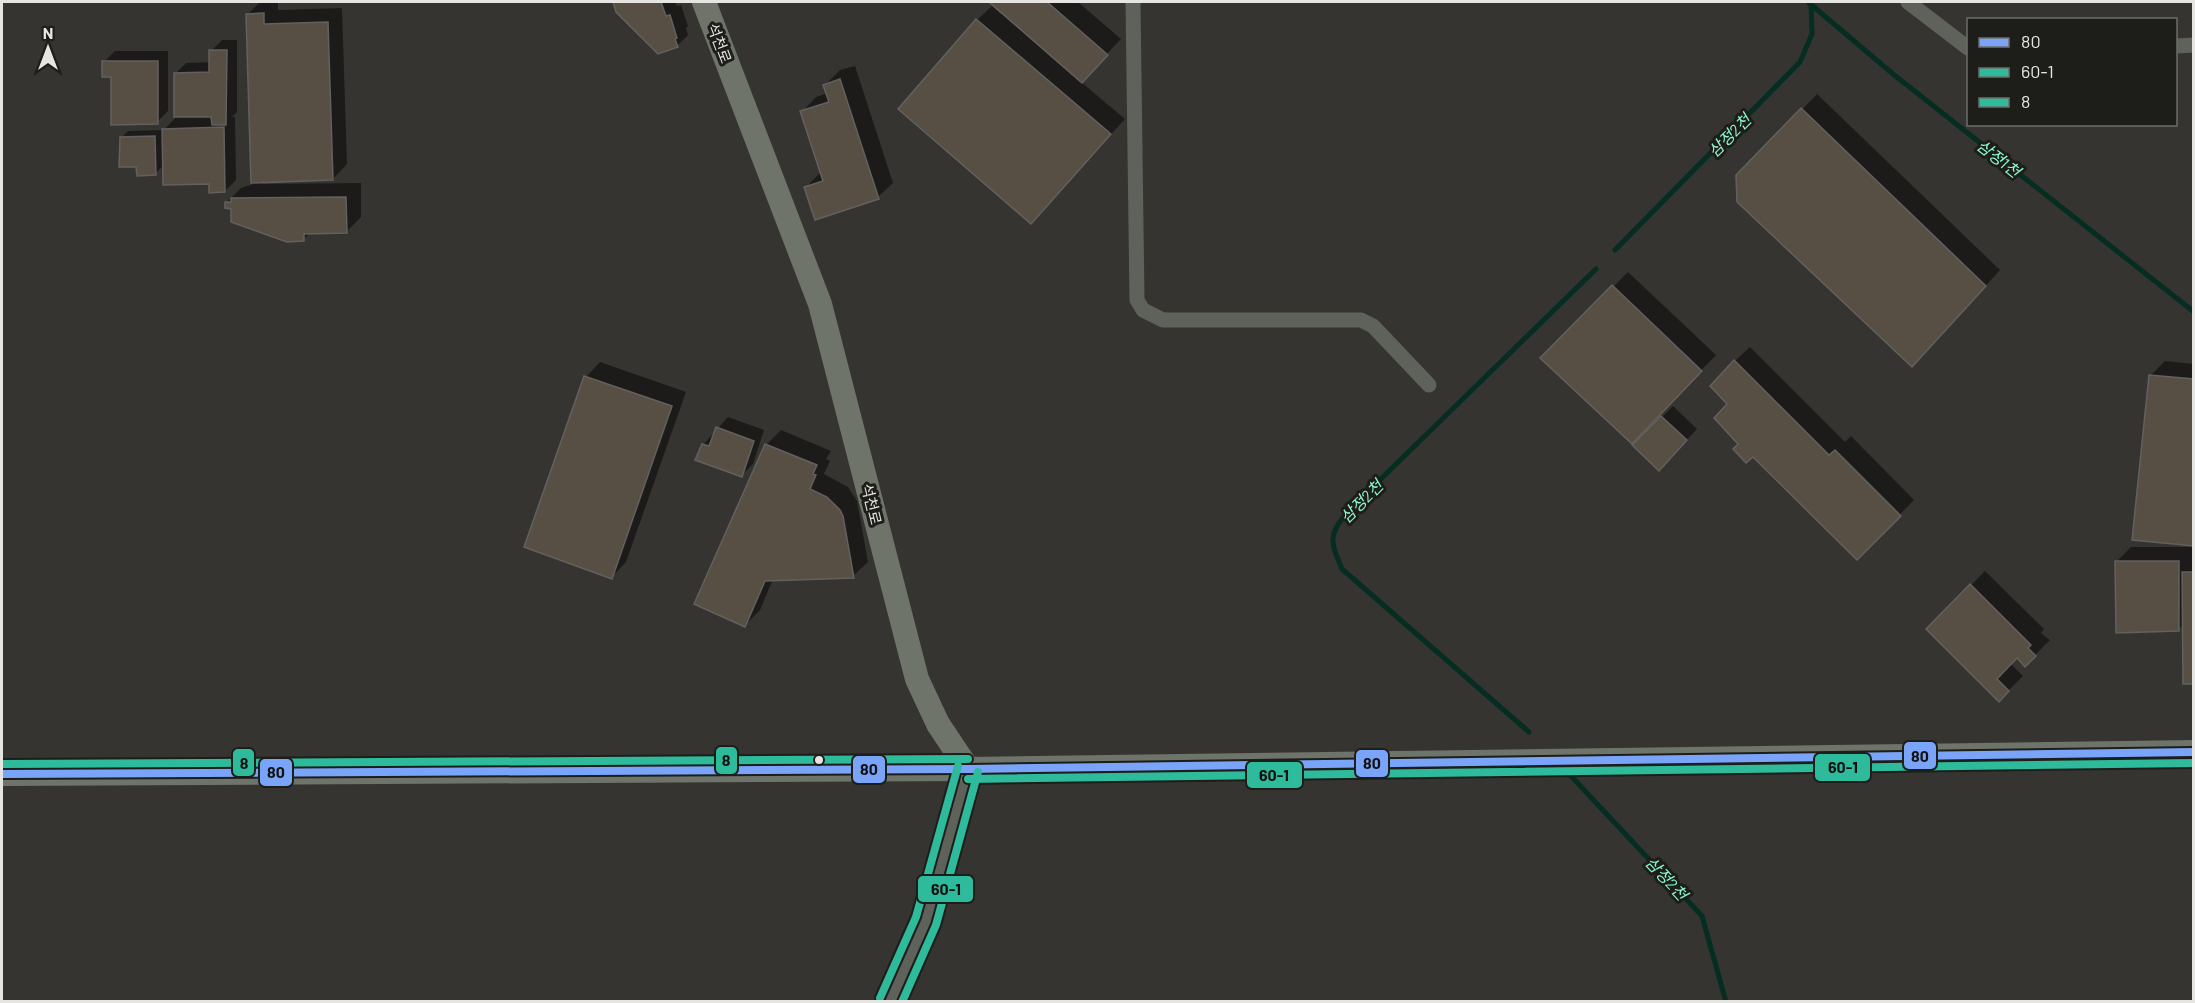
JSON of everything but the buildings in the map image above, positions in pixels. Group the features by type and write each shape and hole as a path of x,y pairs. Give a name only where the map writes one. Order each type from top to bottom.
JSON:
{"main road":[{"name":"석천로","path":"704,2 820,304 917,679 938,724 968,769"},
{"path":"2,774 968,769 2193,752"}],"street":[{"path":"1133,2 1137,300 1143,310 1164,321 1361,320 1373,326 1429,385"},
{"path":"1908,2 1967,47"},
{"path":"2177,46 2193,45"},
{"path":"890,1002 926,921 968,769"}],"waterway":[{"name":"삼정1천","path":"1808,2 1893,74 2194,312"},
{"name":"삼정2천","path":"1615,250 1800,62 1812,34 1811,4"},
{"name":"삼정2천","path":"1529,732 1342,569 1335,552 1333,538 1337,526 1348,511 1596,269"},
{"name":"삼정2천","path":"1571,776 1702,916 1726,1002"}],"transit line":[{"name":"80","path":"2,774 968,769 2194,752"},
{"name":"8","path":"2,764 968,759"},
{"name":"60-1","path":"968,779 2194,763"},
{"name":"8","path":"880,998 916,917 958,766"},
{"name":"60-1","path":"902,1002 936,925 978,772"}]}
